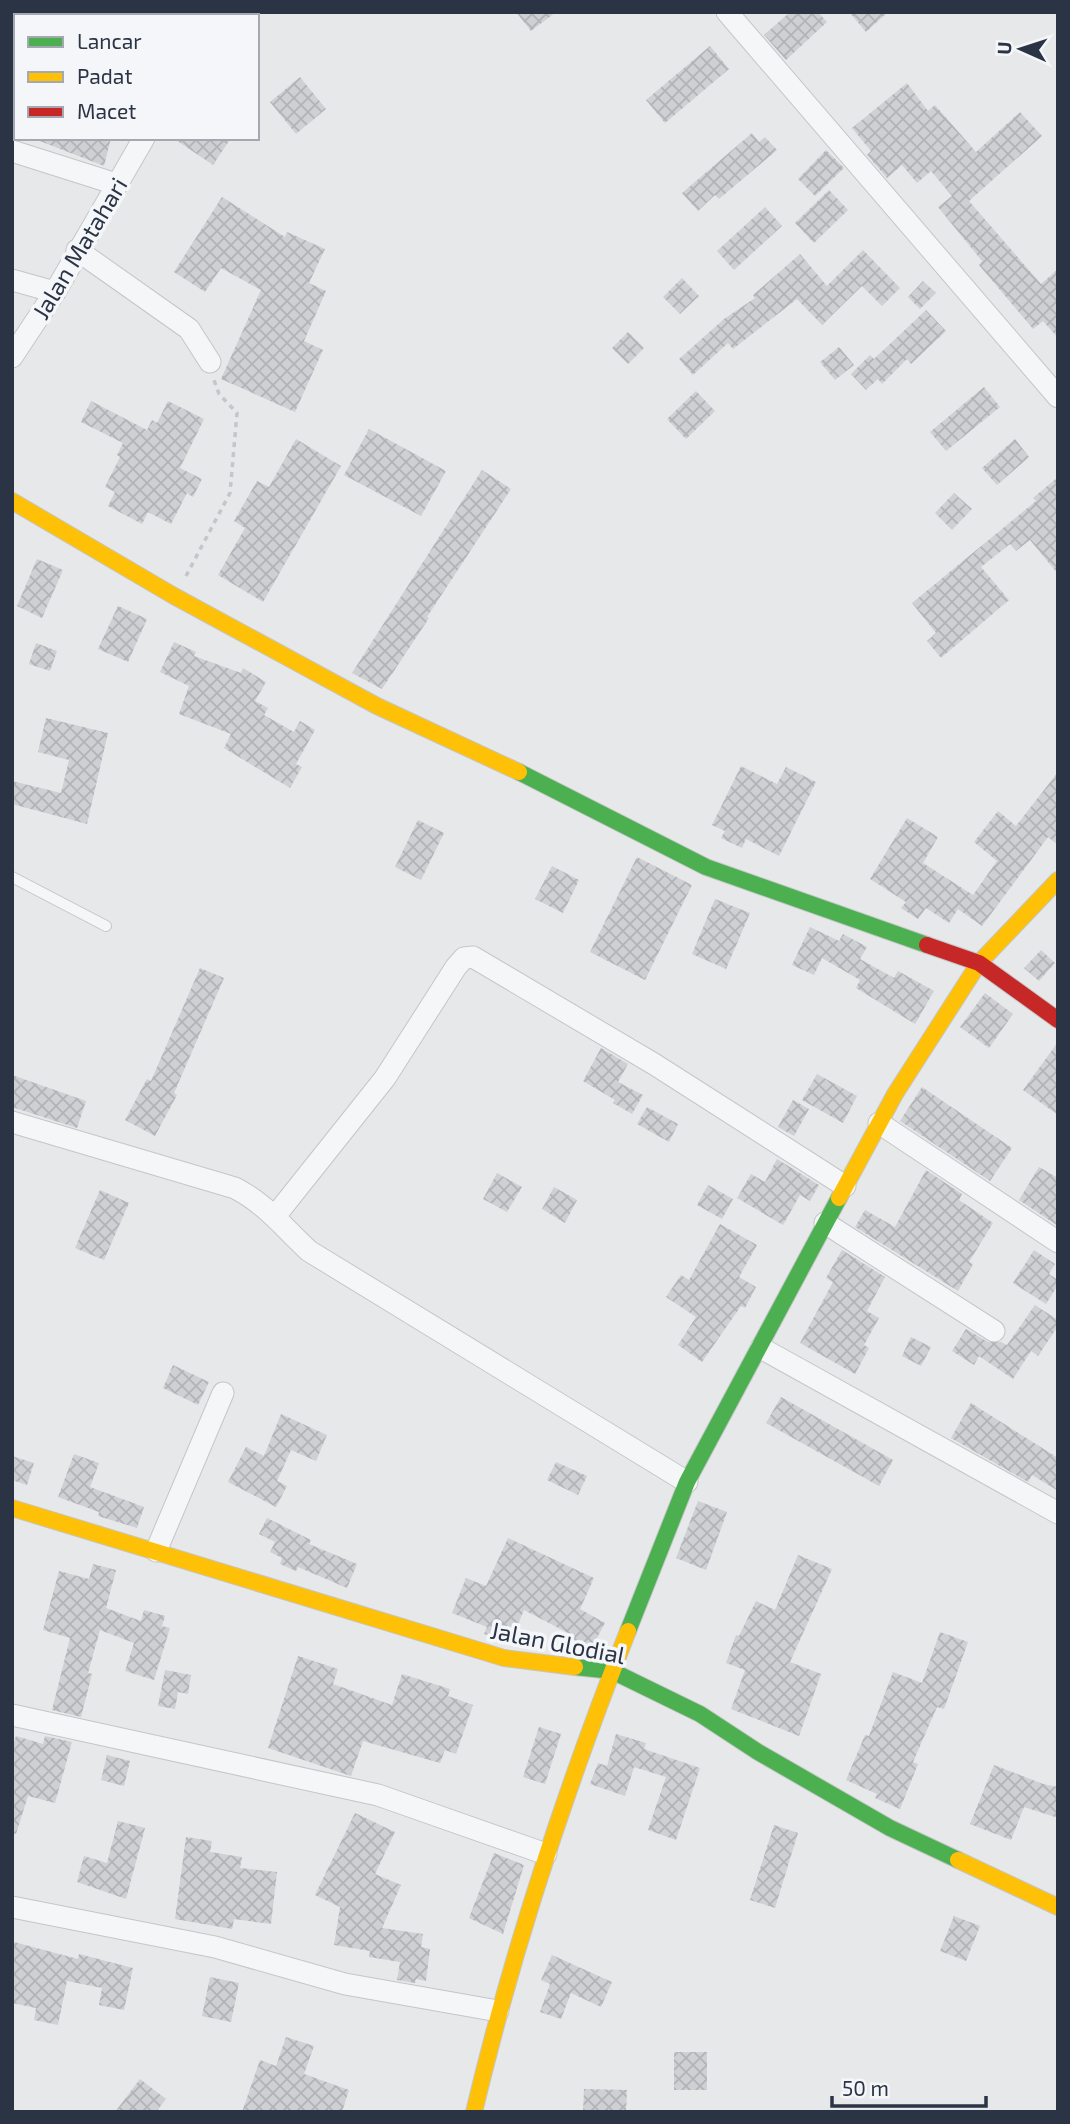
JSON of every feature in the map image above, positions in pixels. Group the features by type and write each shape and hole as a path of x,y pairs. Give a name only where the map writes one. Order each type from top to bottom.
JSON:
{"street":[{"path":"727,12 1058,397"},
{"name":"Jalan Matahari","path":"12,357 55,292 143,140"},
{"path":"12,151 116,184"},
{"path":"77,250 190,329 210,362"},
{"path":"12,280 55,292"},
{"path":"12,501 174,596 377,706 476,750 706,867 979,963 1058,1020"},
{"path":"474,2112 498,2011 546,1854 612,1671 687,1482 879,1124 979,963 1058,880"},
{"path":"276,1215 385,1078 456,967 464,958 473,957 653,1064 845,1186"},
{"path":"12,1122 235,1188 276,1215 309,1251 687,1482"},
{"path":"879,1124 1058,1242"},
{"path":"825,1223 995,1331"},
{"path":"761,1348 1058,1513"},
{"path":"156,1551 223,1393"},
{"name":"Jalan Glodial","path":"12,1508 504,1658 612,1671 700,1714 758,1752 890,1828 1058,1907"},
{"path":"12,1715 378,1795 546,1854"},
{"path":"12,1907 215,1947 345,1984 498,2011"}],"lane":[{"path":"12,877 106,926"}],"path":[{"path":"174,596 230,493 237,413 219,394 210,362"}],"building":[{"path":"516,12 556,12 531,31"},
{"path":"790,12 818,12 827,22 786,60 764,35"},
{"path":"849,12 888,12 866,32"},
{"path":"710,46 729,69 665,123 646,100"},
{"path":"300,77 326,109 296,134 270,102"},
{"path":"907,83 928,111 935,105 976,152 1020,112 1042,136 969,201 1041,284 1058,269 1058,338 1043,321 1033,329 979,265 982,261 938,207 952,196 931,171 917,183 902,165 887,178 867,155 871,151 852,128"},
{"path":"752,133 759,142 765,137 777,150 719,199 715,195 698,211 682,193"},
{"path":"37,140 110,140 104,166"},
{"path":"176,140 230,140 213,165"},
{"path":"826,150 844,168 815,196 798,179"},
{"path":"829,190 848,210 814,243 795,223"},
{"path":"222,197 285,237 287,232 325,249 309,283 326,291 304,341 323,350 295,412 221,379 261,290 221,268 205,292 174,272"},
{"path":"765,207 782,226 734,270 717,251"},
{"path":"863,250 900,288 882,306 862,286 822,325 797,299 733,349 728,343 693,375 679,359 724,319 755,298 753,295 800,254 827,286"},
{"path":"682,278 699,296 680,314 663,297"},
{"path":"923,281 936,293 920,309 908,297"},
{"path":"926,310 946,331 911,364 907,359 882,384 878,379 866,390 851,374 870,355 874,359"},
{"path":"628,332 644,348 628,364 612,348"},
{"path":"839,347 854,365 835,380 820,362"},
{"path":"984,387 1000,407 946,451 930,432"},
{"path":"696,391 715,411 686,439 667,419"},
{"path":"91,401 147,430 152,420 157,423 168,401 204,419 180,468 202,479 193,497 187,493 171,524 148,512 142,524 108,506 115,492 105,487 120,457 117,455 123,443 81,422"},
{"path":"369,429 446,471 421,516 344,475"},
{"path":"296,439 341,466 263,602 218,575 245,528 234,521 257,481 269,487"},
{"path":"1015,439 1029,457 997,485 982,468"},
{"path":"482,470 511,489 427,617 429,618 382,689 352,673"},
{"path":"1058,477 1058,574 1030,540 1016,551 1010,544 981,567 1009,600 941,658 927,641 936,633 912,603 1036,501 1033,498"},
{"path":"954,493 972,509 952,530 935,513"},
{"path":"37,559 63,570 42,618 17,606"},
{"path":"118,606 147,619 128,662 98,649"},
{"path":"174,642 196,652 194,656 241,673 243,668 266,682 255,701 268,708 264,715 294,732 300,721 315,730 296,764 302,767 290,788 224,748 231,734 179,714 189,686 160,672"},
{"path":"36,643 57,651 50,671 29,664"},
{"path":"46,718 108,733 87,824 12,804 12,781 61,793 69,760 38,752"},
{"path":"741,766 777,784 786,767 816,782 779,856 746,839 742,848 721,838 725,831 712,825"},
{"path":"1058,772 1058,845 1048,837 982,926 958,909 949,923 926,908 918,919 901,908 906,902 870,879 907,818 938,837 923,863 973,895 997,861 974,842 998,811 1016,826"},
{"path":"418,820 444,833 421,880 395,867"},
{"path":"637,857 692,885 645,980 590,952"},
{"path":"552,866 579,880 563,913 535,899"},
{"path":"715,899 750,913 726,969 692,954"},
{"path":"810,927 839,941 843,934 867,947 860,959 894,978 898,971 934,991 915,1024 856,988 860,980 822,958 814,975 792,965"},
{"path":"1041,950 1055,963 1039,981 1024,968"},
{"path":"200,968 224,978 174,1093 177,1095 155,1136 125,1120 147,1079 151,1081"},
{"path":"985,993 1013,1014 989,1048 960,1027"},
{"path":"1058,1042 1058,1115 1023,1090"},
{"path":"601,1048 628,1064 618,1082 643,1095 632,1114 613,1103 615,1100 583,1081"},
{"path":"817,1074 857,1096 843,1123 802,1100"},
{"path":"12,1075 86,1101 77,1128 12,1107"},
{"path":"922,1087 1012,1148 990,1181 900,1121"},
{"path":"793,1100 809,1109 794,1136 778,1127"},
{"path":"647,1107 678,1124 669,1142 637,1124"},
{"path":"777,1159 819,1185 810,1201 800,1195 783,1225 737,1198 751,1174 765,1182"},
{"path":"1039,1167 1058,1178 1058,1226 1019,1200"},
{"path":"926,1170 962,1194 959,1200 993,1223 969,1262 973,1264 958,1291 855,1227 865,1210 895,1227"},
{"path":"497,1173 522,1187 507,1212 483,1199"},
{"path":"708,1185 733,1199 722,1219 697,1205"},
{"path":"554,1187 577,1200 565,1223 542,1209"},
{"path":"100,1190 129,1203 104,1260 75,1248"},
{"path":"720,1224 757,1245 739,1277 756,1287 745,1308 741,1306 702,1362 678,1345 696,1317 666,1297 681,1275 689,1280"},
{"path":"842,1250 885,1277 867,1311 879,1318 864,1345 869,1348 855,1374 800,1343 833,1282 826,1278"},
{"path":"1034,1250 1055,1264 1049,1274 1058,1280 1058,1285 1046,1304 1013,1283"},
{"path":"1035,1305 1058,1320 1058,1326 1038,1356 1031,1351 1013,1379 979,1356 974,1365 952,1351 966,1329 988,1342 1007,1345"},
{"path":"911,1337 931,1347 921,1366 902,1356"},
{"path":"173,1365 209,1382 198,1405 163,1388"},
{"path":"781,1397 893,1460 879,1486 766,1423"},
{"path":"971,1403 1058,1458 1058,1491 1032,1475 1028,1482 951,1438"},
{"path":"281,1414 327,1435 316,1461 291,1450 277,1481 287,1486 276,1507 228,1482 246,1447 264,1456"},
{"path":"74,1454 99,1463 90,1487 144,1507 137,1528 98,1516 99,1512 58,1497"},
{"path":"12,1456 34,1463 27,1485 12,1480"},
{"path":"556,1462 587,1476 578,1495 547,1480"},
{"path":"698,1501 727,1512 706,1570 676,1558"},
{"path":"267,1518 311,1540 309,1544 357,1564 347,1588 298,1567 296,1571 280,1564 282,1558 270,1552 275,1542 259,1534"},
{"path":"508,1538 594,1578 580,1609 605,1623 591,1649 568,1637 570,1634 524,1610 511,1641 484,1634 487,1627 452,1613 466,1578 486,1586"},
{"path":"798,1555 832,1569 790,1662 821,1674 799,1736 731,1709 745,1670 726,1663 736,1635 739,1636 756,1601 775,1610"},
{"path":"93,1564 116,1570 106,1608 141,1621 144,1610 165,1616 162,1626 170,1628 154,1680 125,1671 134,1643 100,1630 88,1673 92,1674 81,1717 52,1710 70,1638 43,1630 59,1571 89,1579"},
{"path":"940,1632 968,1642 944,1709 937,1707 913,1762 918,1764 900,1809 875,1798 877,1794 846,1780 865,1735 869,1736 893,1672 922,1683"},
{"path":"298,1656 338,1669 333,1684 392,1705 402,1674 450,1689 448,1696 473,1705 456,1754 445,1750 440,1763 363,1741 351,1776 268,1748"},
{"path":"165,1670 191,1675 188,1694 178,1692 175,1709 158,1706"},
{"path":"539,1727 561,1734 545,1784 523,1777"},
{"path":"616,1734 646,1743 644,1749 700,1768 676,1840 648,1830 666,1777 634,1767 625,1796 590,1784 598,1763 607,1766"},
{"path":"16,1736 43,1744 45,1736 72,1742 55,1803 28,1796 16,1834 12,1833 12,1748"},
{"path":"107,1755 130,1761 124,1786 101,1780"},
{"path":"994,1765 1058,1787 1058,1818 1024,1807 1011,1840 970,1824"},
{"path":"355,1813 395,1832 375,1874 401,1885 382,1928 423,1934 421,1947 430,1949 426,1981 416,1979 415,1983 397,1980 400,1962 369,1957 370,1951 334,1945 340,1907 315,1895"},
{"path":"118,1821 145,1828 126,1899 77,1882 84,1856 107,1863"},
{"path":"774,1825 798,1833 775,1908 750,1900"},
{"path":"186,1837 212,1841 210,1852 242,1857 240,1868 277,1872 271,1924 234,1919 232,1929 175,1919"},
{"path":"494,1853 524,1865 503,1934 469,1918"},
{"path":"954,1916 980,1926 966,1961 940,1951"},
{"path":"14,1942 78,1959 79,1954 133,1968 124,2010 99,2005 102,1988 67,1981 58,2025 34,2020 36,2008 12,2003"},
{"path":"552,1955 612,1982 601,2007 571,1993 561,2019 540,2012 550,1984 541,1980"},
{"path":"210,1977 239,1983 231,2022 202,2016"},
{"path":"286,2037 314,2046 304,2074 349,2090 342,2112 242,2112 260,2060 276,2066"},
{"path":"674,2052 707,2052 707,2090 674,2090"},
{"path":"140,2079 166,2099 156,2112 115,2112"},
{"path":"584,2089 627,2090 626,2112 583,2112"}],"traffic: fast":[{"path":"519,772 706,867 927,945"},
{"path":"628,1631 687,1482 839,1198"},
{"path":"575,1667 612,1671 700,1714 758,1752 890,1828 958,1860"}],"traffic: slow":[{"path":"12,501 174,596 377,706 519,772"},
{"path":"839,1198 895,1094 979,963 1058,880"},
{"path":"12,1508 504,1658 575,1667"},
{"path":"474,2112 542,1869 583,1749 628,1631"},
{"path":"958,1860 1058,1907"}],"traffic: jam":[{"path":"927,945 979,963 1058,1020"}]}
